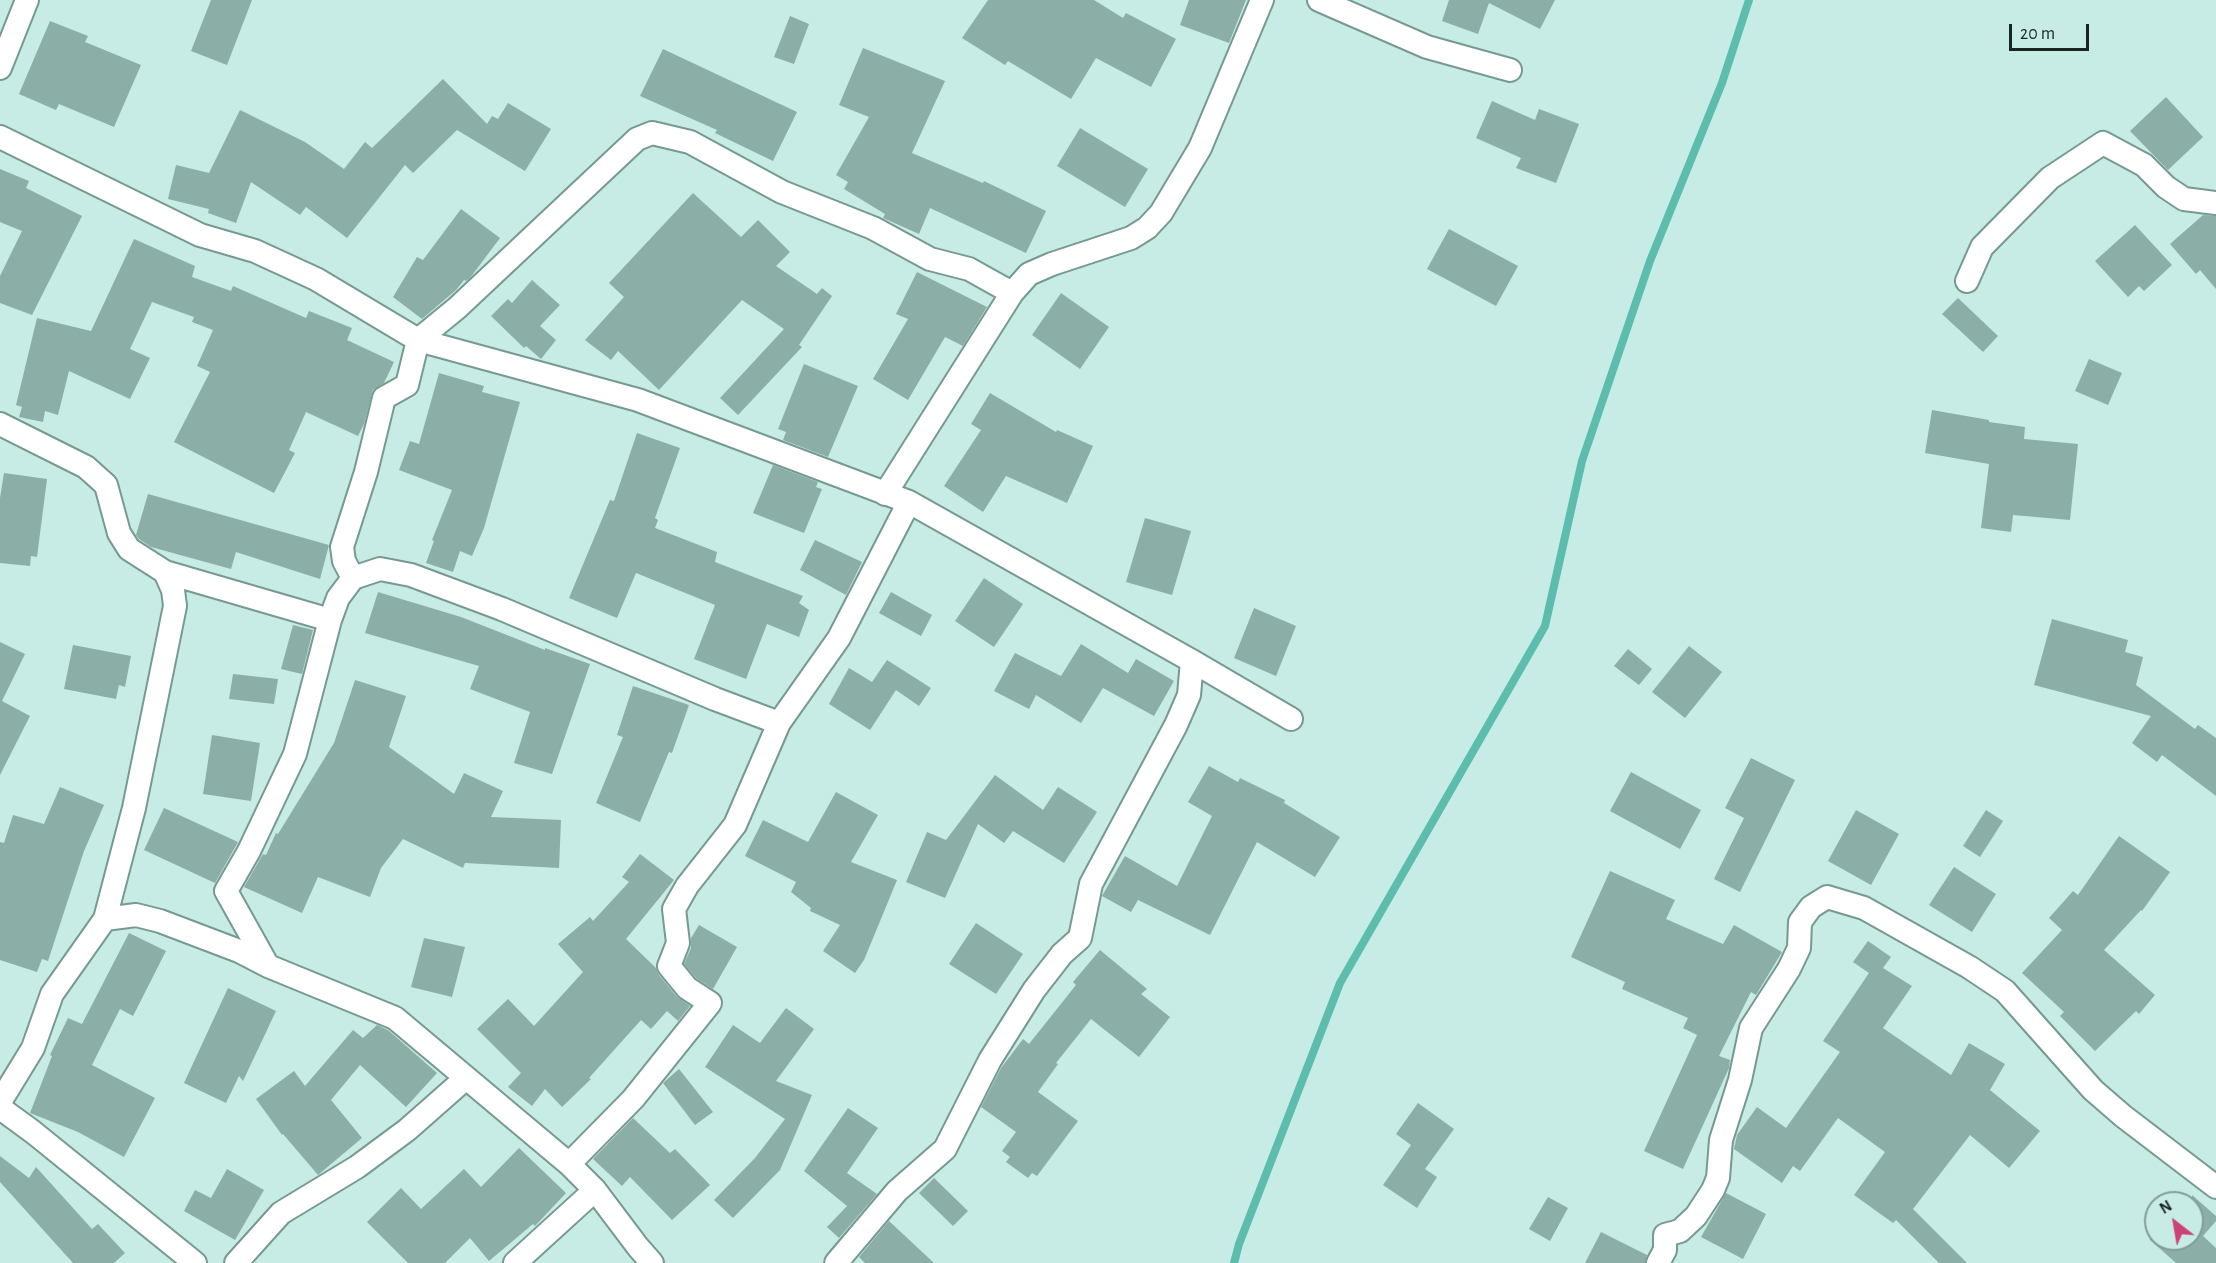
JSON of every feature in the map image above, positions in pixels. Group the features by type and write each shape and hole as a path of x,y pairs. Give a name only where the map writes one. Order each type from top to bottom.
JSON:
{"street":[{"path":"0,68 27,0"},
{"path":"885,494 1012,293 1029,274 1131,238 1147,228 1161,213 1200,148 1262,0"},
{"path":"1319,0 1427,47 1510,70"},
{"path":"353,578 344,561 342,547 366,472 384,398 407,385 418,340 457,308 637,139 652,133 690,142 782,192 873,228 930,259 969,269 1012,293"},
{"path":"0,137 200,234 255,251 316,279 418,340 638,400 909,502 1291,719"},
{"path":"1967,281 1982,247 2050,178 2103,143 2144,165 2166,187 2184,199 2216,203"},
{"path":"0,424 86,467 106,485 119,533 129,549 165,572 330,620"},
{"path":"569,1164 633,1099 710,1003 687,988 669,966 678,943 674,909 687,886 735,825 779,723 839,638 909,502"},
{"path":"268,966 226,891 249,851 296,754 330,620 338,598 353,578 380,569 411,575 502,609 715,699 779,723"},
{"path":"0,1102 33,1048 52,994 105,919 134,808 175,606 173,590 165,572"},
{"path":"836,1263 897,1191 945,1149 990,1060 1034,990 1062,954 1080,938 1091,884 1180,715 1189,695 1192,661"},
{"path":"1658,1263 1665,1250 1665,1235 1680,1231 1696,1216 1713,1190 1718,1178 1721,1140 1740,1080 1751,1028 1789,969 1799,948 1800,922 1811,907 1827,897 1864,908 1969,967 2005,991 2093,1090 2123,1116 2216,1187"},
{"path":"105,919 136,915 160,921 239,951 268,966 395,1017 569,1164 595,1190 652,1263"},
{"path":"236,1263 280,1213 357,1167 406,1130 466,1078"},
{"path":"0,1108 195,1263"},
{"path":"515,1263 595,1190"}],"building":[{"path":"211,0 252,0 227,65 191,51"},
{"path":"988,0 1094,0 1123,18 1126,13 1176,39 1151,87 1096,58 1071,99 1008,61 1005,65 962,38"},
{"path":"1189,0 1246,0 1229,43 1180,25"},
{"path":"1449,0 1555,0 1540,29 1489,3 1478,34 1442,21"},
{"path":"790,16 809,24 794,64 774,57"},
{"path":"50,21 88,36 85,42 141,65 114,127 59,104 56,110 19,94"},
{"path":"863,48 945,81 912,153 983,183 984,181 1046,211 1026,253 930,208 919,234 883,218 885,214 844,189 848,182 836,175 869,117 839,105"},
{"path":"663,49 797,112 773,161 715,133 717,130 640,96"},
{"path":"443,79 487,124 492,116 498,119 508,103 551,129 525,171 457,130 413,173 405,165 347,238 306,207 300,215 251,182 236,223 208,213 209,209 168,199 176,165 209,173 240,110 305,142 344,169 365,142 372,148"},
{"path":"2166,97 2203,137 2168,170 2130,131"},
{"path":"1492,101 1535,120 1539,109 1579,124 1556,183 1516,168 1521,158 1476,138"},
{"path":"1080,128 1148,169 1125,207 1057,166"},
{"path":"0,169 29,181 26,188 82,216 32,315 0,303 0,276 22,231 0,222"},
{"path":"693,193 741,237 758,220 790,252 776,266 817,294 822,288 832,296 799,345 802,347 738,415 720,398 784,329 742,300 659,390 618,351 611,360 585,340 624,297 609,283"},
{"path":"461,209 500,238 470,278 464,280 456,290 422,319 393,297 417,257 423,260"},
{"path":"2203,215 2216,216 2216,289 2200,270 2196,274 2170,244"},
{"path":"2135,225 2172,265 2144,291 2139,286 2128,297 2095,261"},
{"path":"1449,229 1518,266 1496,306 1427,269"},
{"path":"134,239 195,266 192,277 231,291 233,286 306,318 309,311 352,328 347,340 394,362 384,383 373,390 364,424 358,436 306,412 289,450 295,453 274,493 174,442 210,372 197,366 213,330 192,322 194,317 152,302 130,349 150,358 130,399 69,371 58,415 45,411 43,422 19,417 22,407 16,405 37,318 91,331"},
{"path":"917,272 987,307 963,346 945,337 908,400 873,379 908,319 896,314"},
{"path":"532,280 560,305 540,326 556,340 541,359 526,346 524,348 491,316 508,299 512,303"},
{"path":"1061,293 1109,327 1080,369 1032,335"},
{"path":"1958,298 1998,336 1983,352 1942,314"},
{"path":"2089,359 2122,373 2108,405 2075,391"},
{"path":"804,364 858,386 828,457 783,440 786,432 778,429"},
{"path":"439,373 484,386 482,392 520,402 484,528 472,556 460,551 453,572 426,563 434,541 432,540 452,490 399,470 410,441 419,444"},
{"path":"990,393 1056,432 1057,430 1093,446 1067,503 1006,476 983,512 944,486 981,430 971,424"},
{"path":"1932,410 2025,427 2024,439 2078,444 2070,520 2013,515 2011,532 1981,528 1989,464 1925,453"},
{"path":"637,433 680,448 655,518 658,520 655,528 717,552 715,562 803,596 799,603 809,610 799,637 767,624 746,679 694,659 715,605 636,573 617,618 569,598 610,500 614,501"},
{"path":"773,465 818,482 816,487 822,489 804,533 753,513"},
{"path":"4,473 47,479 37,557 31,556 30,566 0,563 0,498"},
{"path":"148,494 329,545 320,579 236,552 231,569 151,547 136,535"},
{"path":"1145,518 1191,531 1172,595 1126,582"},
{"path":"815,540 862,562 846,595 800,570"},
{"path":"984,578 1023,604 994,647 955,621"},
{"path":"378,592 461,617 545,650 545,648 590,664 552,774 514,763 530,712 470,689 479,666 365,633"},
{"path":"891,592 932,615 921,636 879,613"},
{"path":"1254,608 1296,626 1276,676 1234,658"},
{"path":"2052,619 2128,640 2125,652 2143,657 2136,685 2195,729 2198,725 2216,738 2216,796 2162,755 2157,762 2132,743 2151,716 2034,685"},
{"path":"293,625 313,630 302,674 281,669"},
{"path":"0,642 25,654 2,701 30,716 0,775"},
{"path":"1081,644 1128,673 1136,659 1174,681 1154,716 1103,688 1081,723 1036,695 1029,709 994,691 1015,653 1061,676"},
{"path":"73,645 131,656 125,687 119,685 116,699 64,689"},
{"path":"1689,646 1722,672 1685,718 1652,692"},
{"path":"1628,649 1652,669 1639,685 1614,666"},
{"path":"887,660 931,688 919,706 896,690 870,730 829,704 849,668 872,682"},
{"path":"233,674 278,679 274,704 229,699"},
{"path":"355,680 406,696 389,747 454,794 464,773 503,791 491,817 561,820 559,868 465,863 463,868 403,839 381,868 370,897 318,877 302,913 244,887 334,743"},
{"path":"633,686 689,705 672,753 669,752 640,822 596,803 623,737 617,735"},
{"path":"212,735 260,743 251,801 203,794"},
{"path":"1751,758 1795,780 1740,892 1714,879 1744,818 1725,808"},
{"path":"1209,766 1238,782 1240,778 1285,800 1284,803 1340,837 1315,877 1257,842 1210,935 1138,900 1131,912 1102,896 1125,856 1177,886 1212,816 1188,802"},
{"path":"1631,772 1701,810 1680,849 1610,811"},
{"path":"995,775 1043,810 1058,787 1097,812 1064,863 1013,831 1004,843 978,824 945,898 906,882 927,832 946,840"},
{"path":"60,787 104,805 84,851 48,961 42,959 37,972 0,960 0,842 4,843 13,815 44,824"},
{"path":"836,792 878,815 851,862 897,880 864,960 855,973 823,951 840,925 810,911 811,908 791,892 796,882 745,856 763,820 808,842"},
{"path":"164,808 238,842 215,883 144,850"},
{"path":"1856,810 1899,834 1871,885 1828,861"},
{"path":"1986,810 2003,821 1980,857 1963,846"},
{"path":"2119,836 2170,872 2142,911 2104,950 2155,995 2139,1014 2136,1011 2095,1051 2060,1016 2064,1012 2022,973 2062,930 2049,918 2073,891 2078,895"},
{"path":"640,854 674,880 626,939 656,968 677,997 690,1006 678,1021 667,1011 651,1029 641,1020 589,1078 591,1079 562,1107 545,1089 532,1106 508,1087 521,1073 477,1029 508,999 534,1026 583,972 558,944 590,917 593,921 629,882 622,877"},
{"path":"1954,867 1996,894 1972,932 1929,905"},
{"path":"1610,871 1675,900 1666,919 1723,944 1734,925 1782,952 1756,995 1751,992 1719,1056 1730,1060 1729,1068 1683,1169 1644,1151 1697,1035 1683,1028 1688,1018 1622,989 1625,982 1571,957"},
{"path":"976,923 1023,954 996,994 949,964"},
{"path":"699,925 737,947 713,989 696,978 684,964 691,948 691,938"},
{"path":"129,933 166,951 133,1016 120,1009 92,1065 155,1098 124,1157 78,1132 30,1113 52,1056 50,1055 68,1018 82,1024"},
{"path":"424,938 465,947 452,997 411,987"},
{"path":"1868,941 1891,957 1883,968 1912,986 1883,1028 1951,1075 1969,1043 2005,1064 1990,1090 2040,1131 2009,1168 1970,1135 1913,1209 1967,1263 1939,1263 1896,1220 1893,1223 1854,1195 1885,1152 1838,1118 1800,1171 1793,1166 1782,1183 1734,1149 1737,1135 1757,1107 1786,1128 1840,1052 1823,1041 1869,973 1853,962"},
{"path":"1100,950 1147,989 1141,994 1170,1017 1139,1057 1091,1019 1056,1063 1058,1064 1038,1092 1078,1121 1037,1176 1032,1173 1028,1178 1006,1162 1010,1157 1002,1151 1016,1132 981,1107 1001,1068 1023,1039 1029,1044 1076,985 1073,982"},
{"path":"228,988 276,1011 243,1081 239,1076 226,1103 184,1083"},
{"path":"786,1008 814,1029 776,1081 812,1095 780,1170 733,1218 714,1200 755,1158 785,1119 705,1067 733,1025 760,1043"},
{"path":"377,1025 388,1030 437,1073 406,1107 360,1065 331,1100 362,1138 318,1175 282,1135 256,1099 294,1071 305,1086 353,1030 363,1038"},
{"path":"679,1069 713,1112 695,1125 663,1083"},
{"path":"1418,1103 1454,1129 1425,1169 1437,1177 1417,1208 1383,1185 1411,1145 1396,1134"},
{"path":"848,1108 878,1128 847,1173 877,1194 839,1238 827,1227 847,1206 804,1171"},
{"path":"633,1118 670,1153 675,1149 710,1185 672,1220 630,1177 622,1186 593,1159"},
{"path":"519,1148 566,1193 535,1226 533,1224 489,1261 470,1238 445,1263 408,1263 367,1222 401,1188 421,1209 464,1169 481,1187"},
{"path":"0,1156 29,1178 36,1167 92,1229 98,1224 125,1253 114,1263 73,1263 0,1182"},
{"path":"227,1169 264,1190 235,1240 184,1211 195,1190 211,1198"},
{"path":"934,1178 968,1211 953,1226 919,1193"},
{"path":"1726,1193 1766,1214 1743,1259 1701,1237"},
{"path":"1548,1197 1568,1208 1550,1241 1529,1229"},
{"path":"2204,1206 2216,1216 2216,1221 2204,1235"},
{"path":"889,1221 934,1263 865,1263 859,1257"},
{"path":"1601,1232 1647,1255 1645,1263 1585,1263"},
{"path":"2204,1237 2216,1248 2216,1263 2176,1263 2162,1251 2204,1251"}],"waterway":[{"path":"1234,1263 1239,1244 1340,983 1545,626 1582,461 1650,261 1722,83 1749,0"}]}
